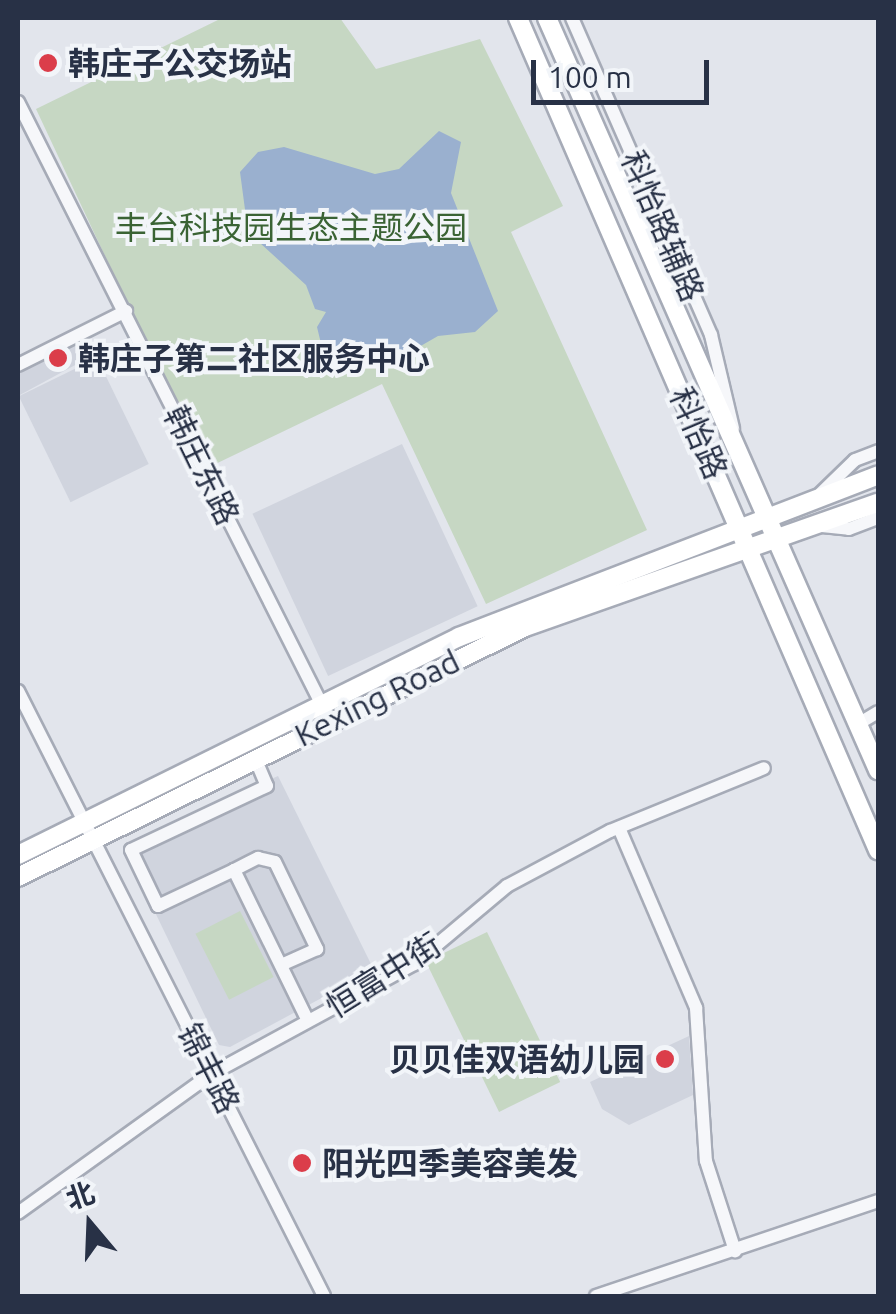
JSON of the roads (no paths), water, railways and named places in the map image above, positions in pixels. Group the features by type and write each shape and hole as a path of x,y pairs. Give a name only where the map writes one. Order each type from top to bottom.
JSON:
{"main road":[{"name":"科怡路","path":"518,18 878,850"},
{"name":"科怡路","path":"547,18 878,770"},
{"name":"Kexing Road","path":"18,876 255,758 325,714 509,616 878,474"},
{"name":"Kexing Road","path":"18,855 80,823 525,627 878,503"}],"street":[{"name":"科怡路辅路","path":"572,18 711,336 736,440"},
{"name":"韩庄东路","path":"18,102 325,714"},
{"path":"18,364 126,311"},
{"path":"816,498 855,460 878,451"},
{"path":"814,525 849,529 878,518"},
{"name":"锦丰路","path":"18,691 89,842 212,1073 324,1296"},
{"path":"858,724 878,712"},
{"path":"255,758 267,786 132,850 158,906 258,858 276,862 317,949 281,965"},
{"name":"恒富中街","path":"18,1213 212,1073 414,964 506,886 619,828 764,768"},
{"path":"619,828 696,1008 706,1161 735,1251"},
{"path":"234,870 308,1021"},
{"path":"596,1296 878,1201"}],"water":[{"path":"439,131 461,142 451,193 498,311 475,332 438,336 405,355 335,364 324,356 317,327 326,312 315,309 306,285 248,232 240,172 258,152 284,147 375,174 399,169"}],"place":[{"name":"韩庄子公交场站","path":"48,63"},
{"name":"韩庄子第二社区服务中心","path":"58,358"},
{"name":"贝贝佳双语幼儿园","path":"665,1059"},
{"name":"阳光四季美容美发","path":"302,1163"}],"park label":[{"name":"丰台科技园生态主题公园","path":"291,227"}]}
